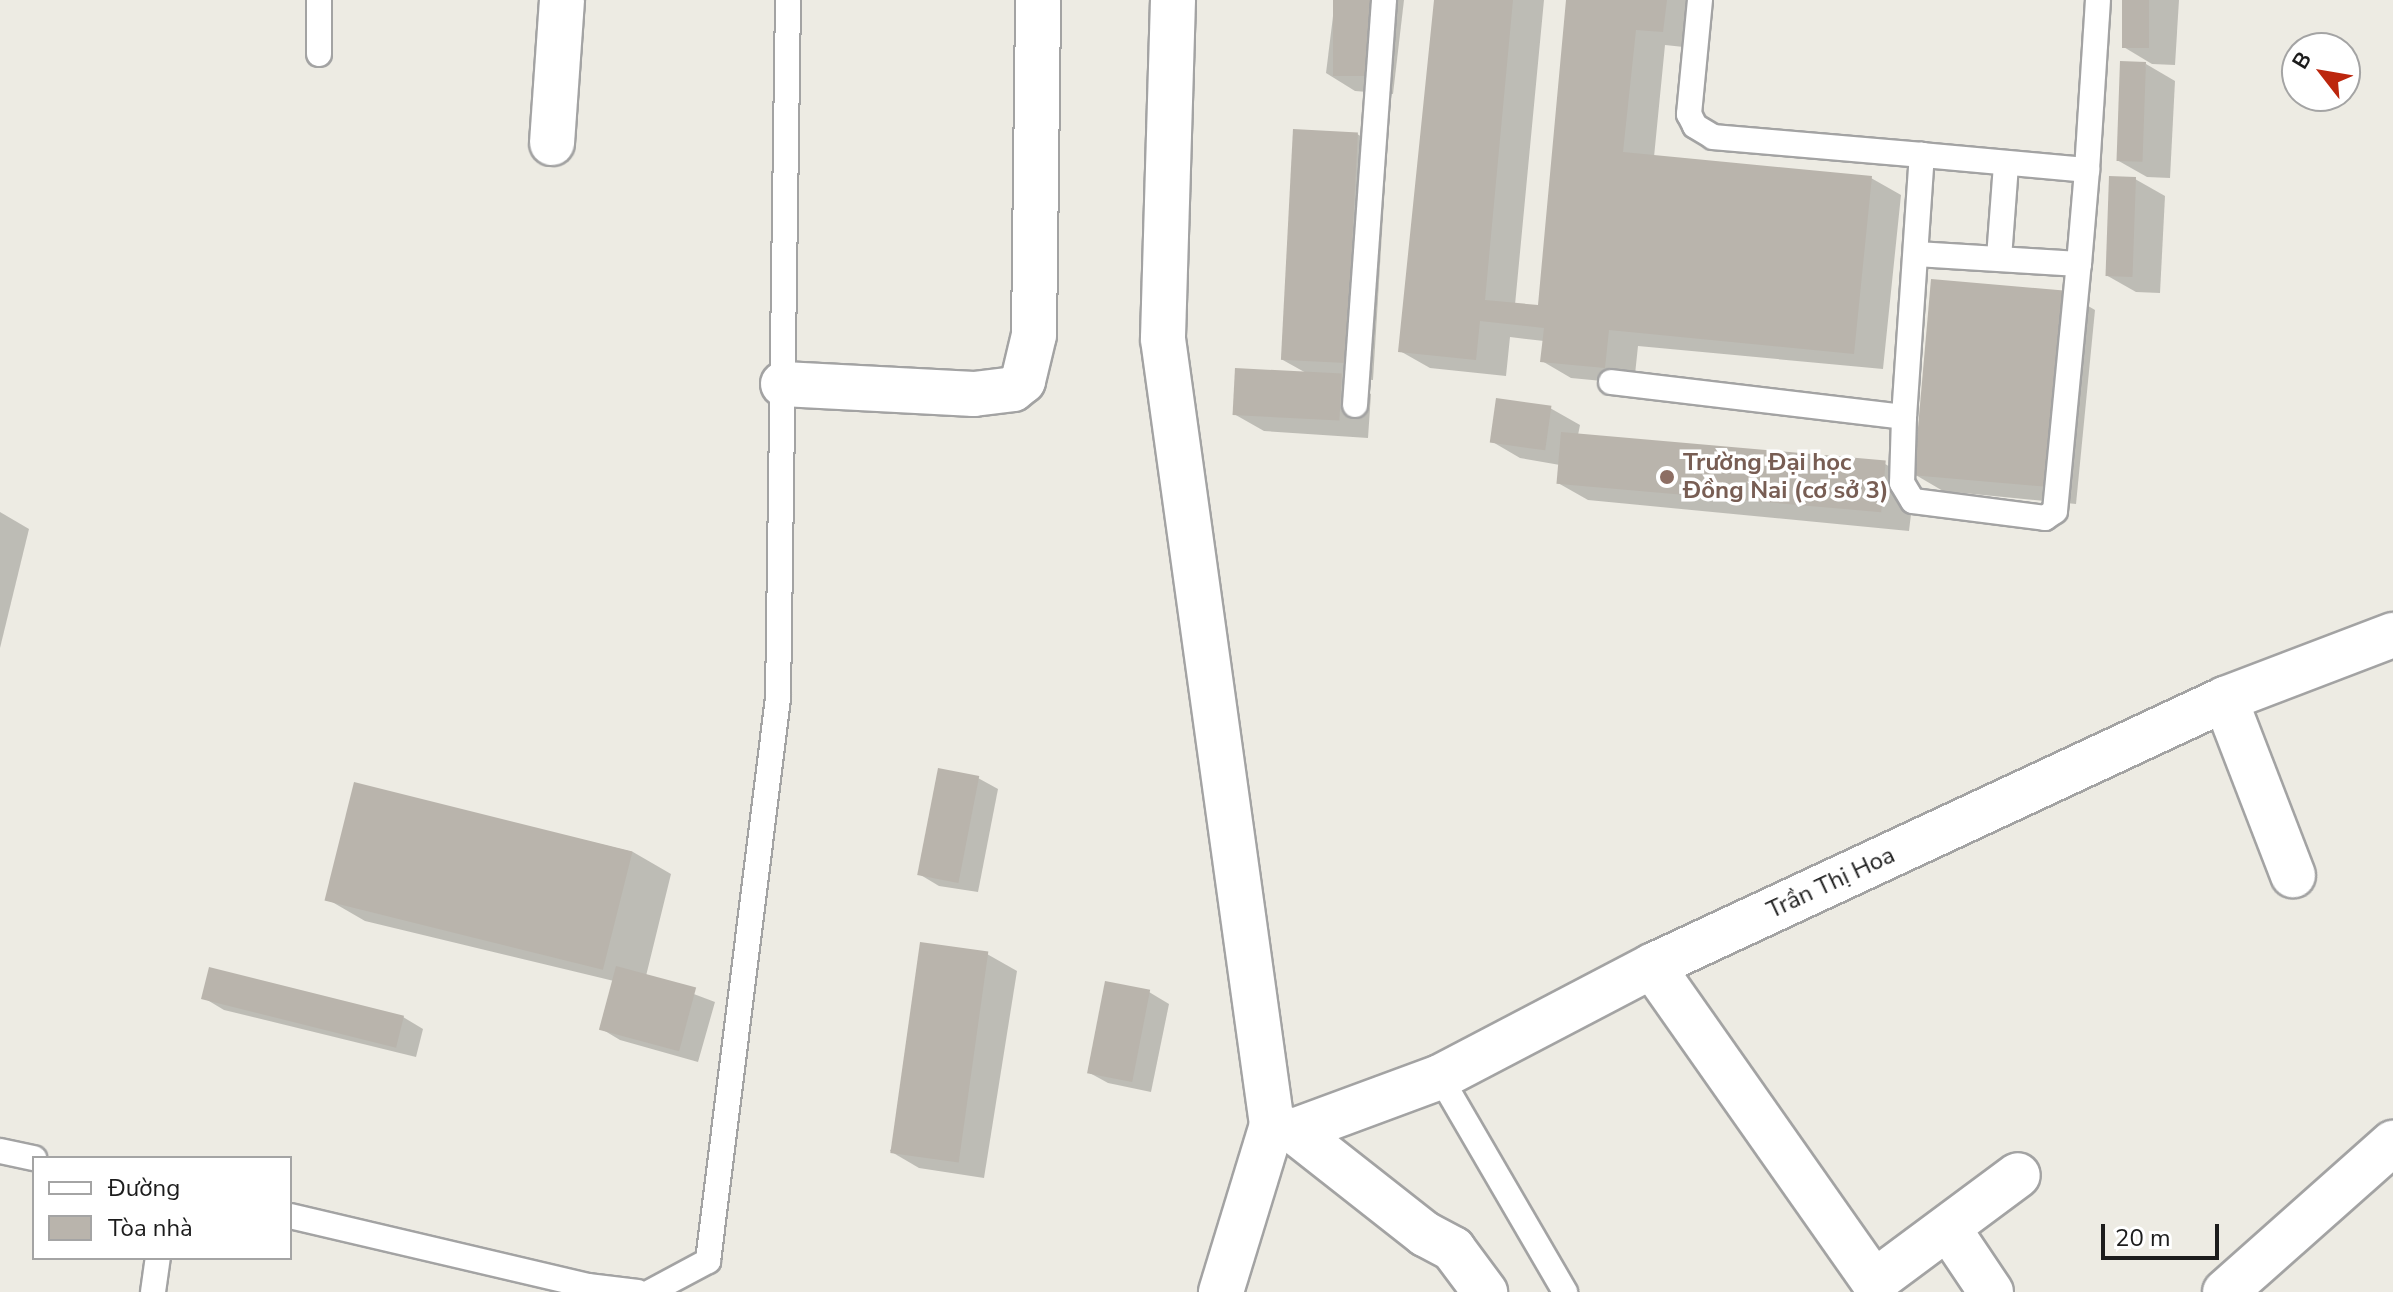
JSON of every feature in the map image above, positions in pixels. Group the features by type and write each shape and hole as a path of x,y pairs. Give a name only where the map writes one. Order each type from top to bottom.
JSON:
{"street":[{"path":"552,143 562,0"},
{"path":"783,384 974,394 1013,389 1023,381 1034,335 1038,0"},
{"path":"1173,0 1163,339 1283,1128 1221,1292"},
{"name":"Trần Thị Hoa","path":"1283,1128 1440,1077 1652,966 2225,699 2393,635"},
{"path":"2225,699 2293,875"},
{"path":"1652,966 1874,1282 2018,1175"},
{"path":"1283,1128 1425,1234 1453,1249 1485,1292"},
{"path":"2225,1292 2393,1143"},
{"path":"1948,1228 1991,1292"}],"lane":[{"path":"319,0 319,54"},
{"path":"650,1292 708,1261 778,698 788,0"},
{"path":"1355,405 1384,0"},
{"path":"1700,0 1689,114 1695,126 1713,137 2087,170"},
{"path":"1922,155 1902,483 1913,501 2045,518 2055,511 2087,170 2098,0"},
{"path":"1999,258 2006,165"},
{"path":"1916,254 2079,264"},
{"path":"1611,382 1904,417"},
{"path":"1440,1077 1565,1292"},
{"path":"0,1151 32,1158"},
{"path":"292,1216 588,1286 638,1292"},
{"path":"153,1292 158,1260"}],"building":[{"path":"1333,0 1373,0 1373,76 1333,76"},
{"path":"1434,0 1513,0 1485,300 1538,305 1566,0 1667,0 1663,32 1636,30 1623,152 1872,176 1854,354 1609,330 1605,368 1540,362 1544,328 1480,321 1476,360 1398,352"},
{"path":"2122,0 2149,0 2149,48 2122,48"},
{"path":"2120,61 2146,62 2142,162 2117,161"},
{"path":"1293,129 1358,132 1346,363 1281,360"},
{"path":"2109,176 2136,177 2132,277 2106,276"},
{"path":"1931,279 2066,291 2049,487 1914,475"},
{"path":"1235,368 1342,374 1339,421 1233,415"},
{"path":"1496,398 1551,406 1545,450 1490,443"},
{"path":"1561,432 1886,460 1881,512 1556,484"},
{"path":"938,768 979,776 958,883 917,875"},
{"path":"354,782 632,851 603,970 324,900"},
{"path":"920,942 988,952 959,1163 890,1153"},
{"path":"616,966 696,987 679,1051 599,1030"},
{"path":"209,967 404,1016 396,1048 201,999"},
{"path":"1105,981 1150,990 1132,1082 1087,1073"}],"place":[{"name":"Trường Đại học Đồng Nai (cơ sở 3)","path":"1667,477"}]}
